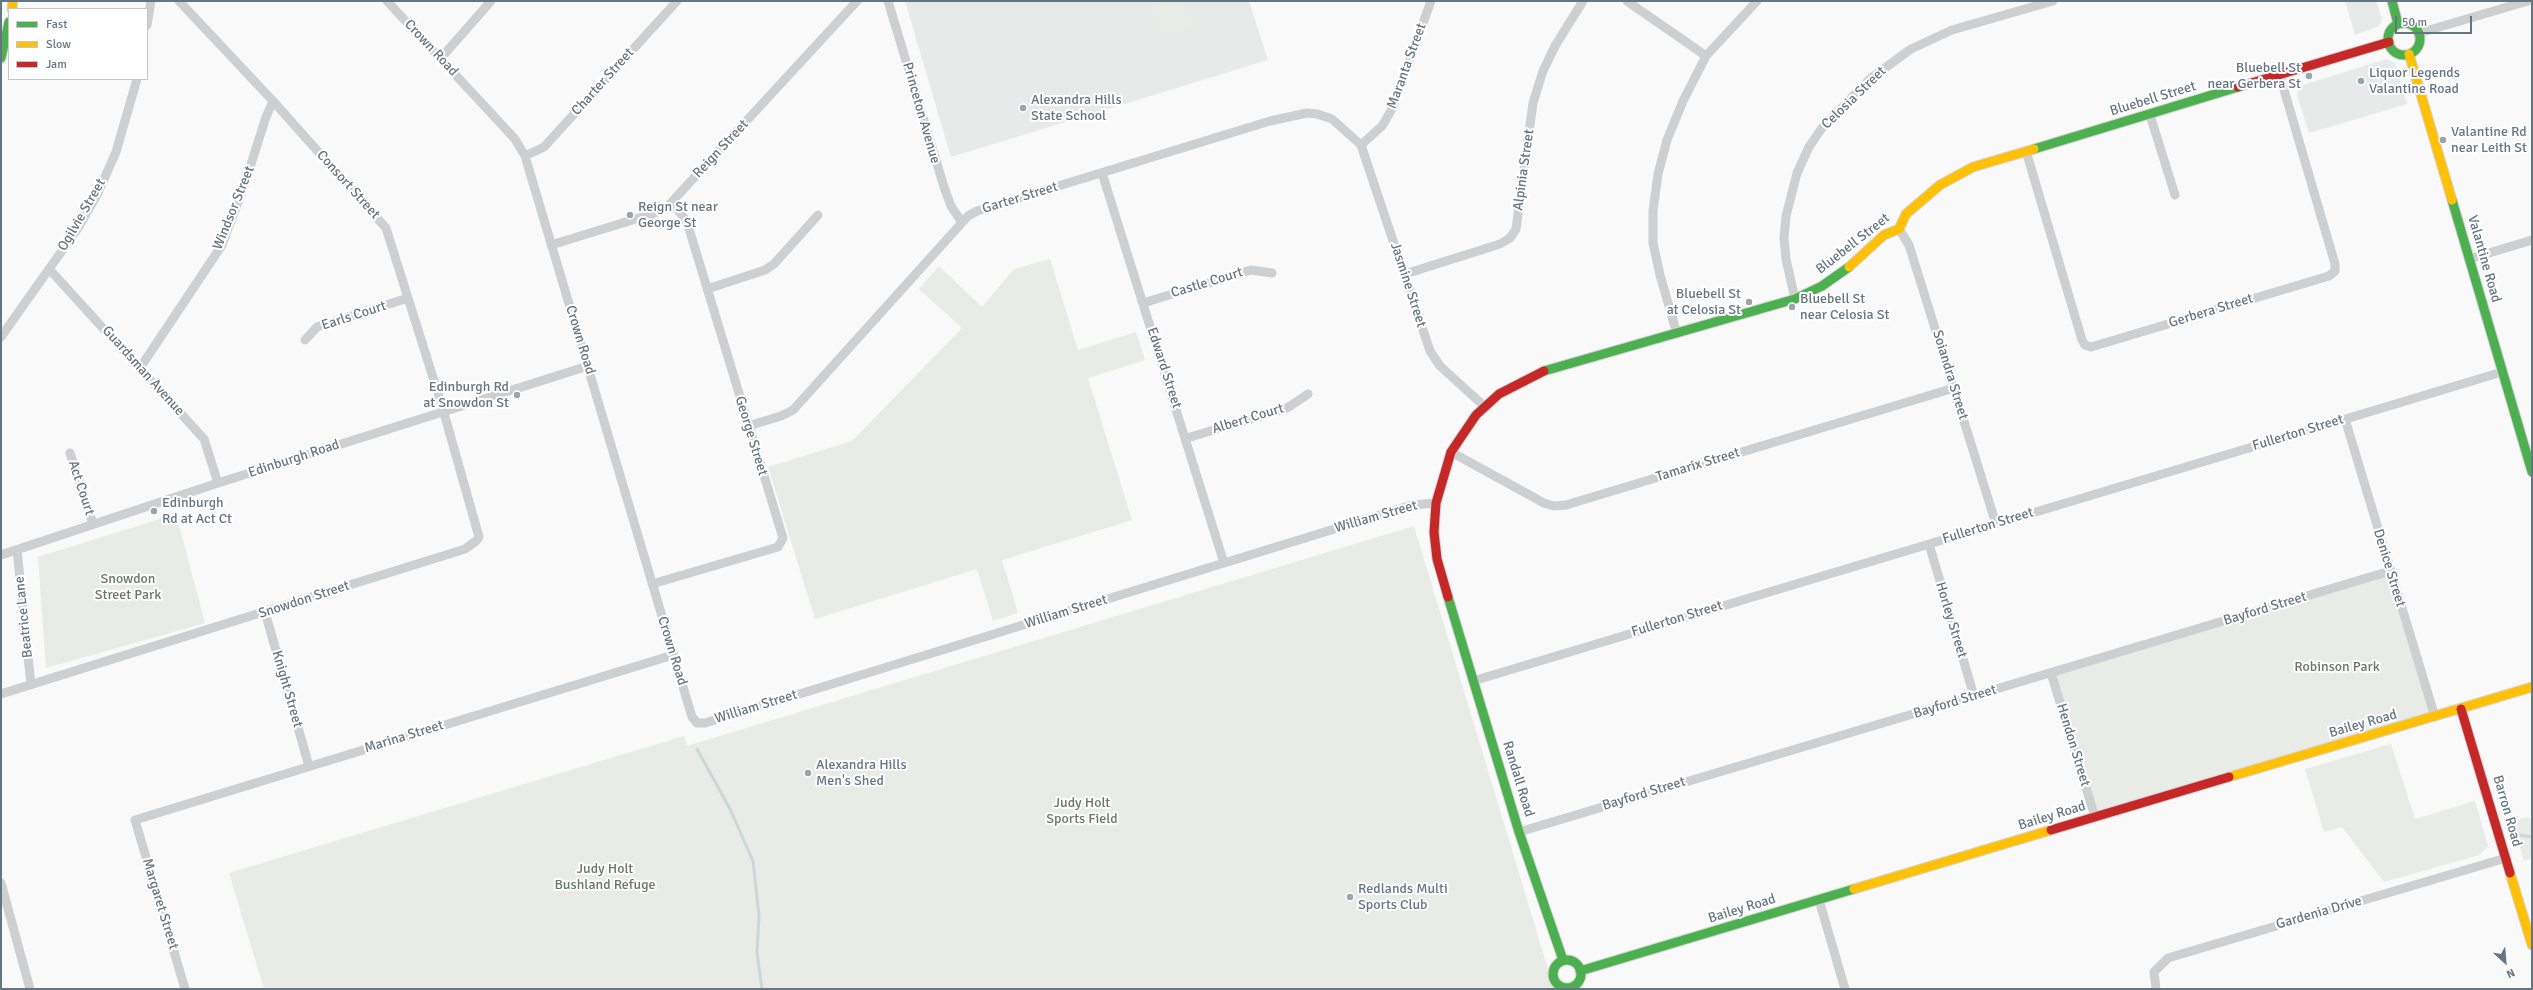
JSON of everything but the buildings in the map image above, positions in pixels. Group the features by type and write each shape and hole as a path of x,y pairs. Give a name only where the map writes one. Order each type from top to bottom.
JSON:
{"street":[{"path":"148,20 152,1"},
{"name":"Consort Street","path":"179,1 273,101 386,228 443,412"},
{"name":"Crown Road","path":"387,1 515,140 525,156 673,655 692,717 697,723"},
{"path":"441,58 491,1"},
{"name":"Charter Street","path":"525,156 544,147 677,1"},
{"name":"Reign Street","path":"551,245 655,213 672,202 857,1"},
{"name":"Princeton Avenue","path":"888,1 944,188 951,206 961,221"},
{"name":"Maranta Street","path":"1362,145 1382,126 1392,109 1431,1"},
{"name":"Alpinia Street","path":"1405,274 1500,244 1510,238 1516,229 1533,103 1549,58 1583,1"},
{"path":"1627,1 1706,56"},
{"path":"1677,334 1660,275 1653,243 1653,211 1658,174 1667,140 1683,101 1706,56 1757,1"},
{"name":"Celosia Street","path":"1795,299 1786,259 1784,238 1786,216 1797,173 1809,147 1822,128 1871,78 1911,49 1952,30 2053,1"},
{"path":"2392,1 2398,24"},
{"path":"2419,33 2528,1"},
{"path":"2408,23 2419,33 2418,48 2409,54 2394,51 2389,42 2390,32 2398,24 2408,23"},
{"path":"1,58 8,26"},
{"name":"Bluebell Street","path":"1450,606 1437,559 1434,532 1436,502 1451,452 1468,424 1484,406 1515,384 1539,373 1795,299 1822,286 1851,266 1884,235 1899,229 1906,214 1940,185 1973,167 2389,42"},
{"name":"Valantine Road","path":"2409,54 2532,472"},
{"name":"Gerbera Street","path":"2026,152 2082,340 2085,345 2092,347 2329,276 2335,271 2335,264 2280,76"},
{"name":"Ogilvie Street","path":"1,337 50,270 78,228 97,195 116,152 137,80"},
{"name":"Windsor Street","path":"140,368 222,245 244,186 266,117 273,101"},
{"name":"Garter Street","path":"748,426 781,416 793,410 961,221 977,211 1270,121 1307,113 1332,118 1362,145"},
{"path":"2150,115 2175,194"},
{"name":"Jasmine Street","path":"1362,145 1427,343 1435,359 1484,406"},
{"name":"Edward Street","path":"1102,173 1224,563"},
{"name":"George Street","path":"652,584 778,547 783,538 685,217 672,202"},
{"path":"707,289 765,270 774,264 818,215"},
{"name":"Soiandra Street","path":"1899,229 1909,245 1996,524"},
{"path":"2469,259 2532,240"},
{"name":"Guardsman Avenue","path":"50,270 204,439 218,483"},
{"name":"Castle Court","path":"1143,303 1251,270 1272,273"},
{"name":"Earls Court","path":"305,340 317,327 408,298"},
{"name":"Edinburgh Road","path":"1,555 218,483 588,366"},
{"name":"Fullerton Street","path":"1473,680 2502,372"},
{"name":"Tamarix Street","path":"1451,452 1544,503 1560,505 1954,388"},
{"name":"Albert Court","path":"1186,438 1287,408 1308,394"},
{"name":"Snowdon Street","path":"1,694 465,549 476,542 479,532 443,412"},
{"name":"Denice Street","path":"2345,419 2435,717"},
{"name":"Act Court","path":"70,453 93,524"},
{"name":"William Street","path":"697,723 705,723 746,711 1412,505 1436,502"},
{"name":"Horley Street","path":"1928,544 1974,696"},
{"name":"Beatrice Lane","path":"17,550 31,684"},
{"name":"Bayford Street","path":"1519,832 2390,571"},
{"name":"Randall Road","path":"1450,606 1519,832 1563,960"},
{"name":"Knight Street","path":"264,612 309,766"},
{"name":"Marina Street","path":"135,820 673,655"},
{"name":"Hendon Street","path":"2052,673 2094,817"},
{"name":"Bailey Road","path":"1580,971 2532,687"},
{"name":"Barron Road","path":"2461,709 2532,945"},
{"name":"Margaret Street","path":"135,820 185,989"},
{"name":"Gardenia Drive","path":"2156,989 2154,972 2168,958 2506,858"},
{"path":"1,883 30,989"},
{"path":"1819,900 1845,989"},
{"path":"1563,960 1573,961 1580,971 1579,982 1571,988 1560,987 1553,980 1554,966 1563,960"}],"shaded area":[{"name":"Alexandra Hills State School","path":"905,1 1249,1 1268,60 951,157"},
{"path":"2345,1 2376,1 2382,19 2379,26 2355,35"},
{"path":"2387,59 2395,63 2407,104 2309,133 2297,95 2300,86"}],"green space":[{"path":"1153,1 1182,1 1190,26 1163,35"},
{"path":"1050,259 1078,350 1136,332 1145,360 1088,378 1132,520 1002,560 1018,613 993,621 977,569 815,619 768,467 852,441 962,328 919,289 939,266 982,307 1014,269"},
{"name":"Snowdon Street Park","path":"176,514 205,623 46,668 38,557"},
{"name":"Judy Holt Sports Field","path":"1414,526 1554,989 264,989 229,873 684,736 687,746"},
{"name":"Robinson Park","path":"2390,571 2435,717 2095,817 2051,673"},
{"path":"2391,744 2415,819 2475,801 2488,846 2479,855 2384,882 2342,827 2324,832 2305,769"},
{"path":"2528,817 2532,819 2532,859 2524,861 2512,821"}],"waterway":[{"path":"697,749 730,809 753,861 759,916 757,953 762,989"},
{"path":"2517,835 2532,837"}],"traffic: fast":[{"path":"2392,1 2398,24"},
{"path":"2401,23 2407,23 2417,30 2420,39 2419,45 2413,52 2407,55 2401,55 2391,48 2388,42 2388,36 2395,26 2401,23"},
{"path":"1,58 8,26"},
{"path":"2034,149 2238,87"},
{"path":"2452,200 2532,472"},
{"path":"1544,371 1795,299 1822,286 1849,267"},
{"path":"1448,597 1519,832 1563,960"},
{"path":"1580,971 1854,889"},
{"path":"1567,960 1577,964 1581,974 1577,984 1567,988 1557,984 1553,974 1557,964 1567,960"}],"traffic: slow":[{"path":"12,8 13,1"},
{"path":"2409,54 2452,200"},
{"path":"1849,267 1884,235 1899,229 1906,214 1940,185 1973,167 2034,149"},
{"path":"2229,777 2532,687"},
{"path":"1854,889 2051,830"},
{"path":"2510,873 2532,945"}],"traffic: jam":[{"path":"2238,87 2389,42"},
{"path":"1448,597 1437,559 1434,532 1436,503 1451,452 1476,415 1499,394 1544,371"},
{"path":"2461,709 2510,873"},
{"path":"2051,830 2229,777"}],"place":[{"name":"Bluebell St near Gerbera St","path":"2309,76"},
{"name":"Liquor Legends Valantine Road","path":"2361,81"},
{"name":"Alexandra Hills State School","path":"1023,108"},
{"name":"Valantine Rd near Leith St","path":"2443,140"},
{"name":"Reign St near George St","path":"630,215"},
{"name":"Bluebell St at Celosia St","path":"1749,302"},
{"name":"Bluebell St near Celosia St","path":"1792,307"},
{"name":"Edinburgh Rd at Snowdon St","path":"517,395"},
{"name":"Edinburgh Rd at Act Ct","path":"154,511"},
{"name":"Alexandra Hills Men's Shed","path":"808,773"},
{"name":"Redlands Multi Sports Club","path":"1350,897"}],"park label":[{"name":"Judy Holt Bushland Refuge","path":"605,878"}]}
